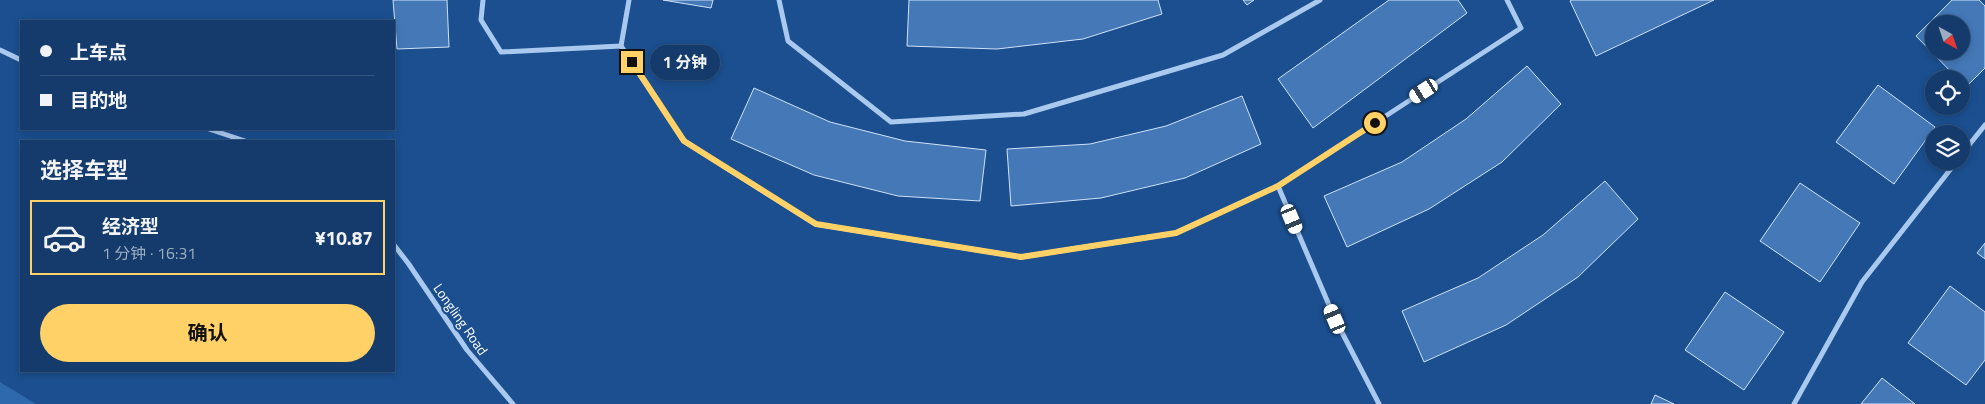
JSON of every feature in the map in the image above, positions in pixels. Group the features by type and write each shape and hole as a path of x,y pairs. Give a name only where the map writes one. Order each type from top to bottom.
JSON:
{"street":[{"path":"483,0 481,20 501,52 621,46"},
{"path":"629,0 621,46 684,141 816,224 1021,257 1176,233 1278,186 1521,28 1507,0"},
{"path":"779,0 788,41 891,122 1024,114 1224,55 1320,0"},
{"path":"0,50 20,60"},
{"path":"1970,144 1985,125"},
{"path":"212,130 242,140"},
{"path":"1794,404 1862,282 1950,170"},
{"path":"1278,186 1335,319 1379,404"},
{"name":"Longling Road","path":"395,246 467,350 514,404"}],"shaded area":[{"path":"0,382 36,404 0,404"}],"building":[{"path":"393,0 447,0 449,47 397,49"},
{"path":"663,0 713,0 711,8"},
{"path":"909,0 1158,0 1162,14 1083,39 997,49 907,46"},
{"path":"1243,0 1254,0 1247,5"},
{"path":"1389,0 1458,0 1467,13 1313,128 1278,79"},
{"path":"1714,0 1596,56 1570,1"},
{"path":"1952,0 1979,0 1985,6 1985,68 1970,83 1970,70 1949,70 1939,60 1970,60 1970,15 1937,15"},
{"path":"1925,27 1925,45 1916,36"},
{"path":"1527,66 1561,104 1502,162 1429,209 1347,247 1324,196 1402,162 1466,119"},
{"path":"1878,85 1932,125 1925,125 1925,141 1894,184 1836,142"},
{"path":"754,88 830,122 905,141 986,150 980,201 898,196 814,175 731,139"},
{"path":"1242,96 1261,144 1185,178 1101,198 1011,206 1007,149 1090,144 1166,126"},
{"path":"1605,181 1638,219 1578,277 1506,325 1424,362 1402,311 1478,278 1543,235"},
{"path":"1800,183 1860,223 1820,282 1760,241"},
{"path":"1985,243 1985,259 1977,253"},
{"path":"1950,286 1985,312 1985,360 1966,385 1908,343"},
{"path":"1725,292 1784,332 1744,390 1685,350"},
{"path":"1882,378 1915,404 1861,404"},
{"path":"1655,395 1674,404 1651,404"}],"route":[{"path":"632,62 684,141 816,224 1021,257 1176,233 1278,186 1375,123"}]}
